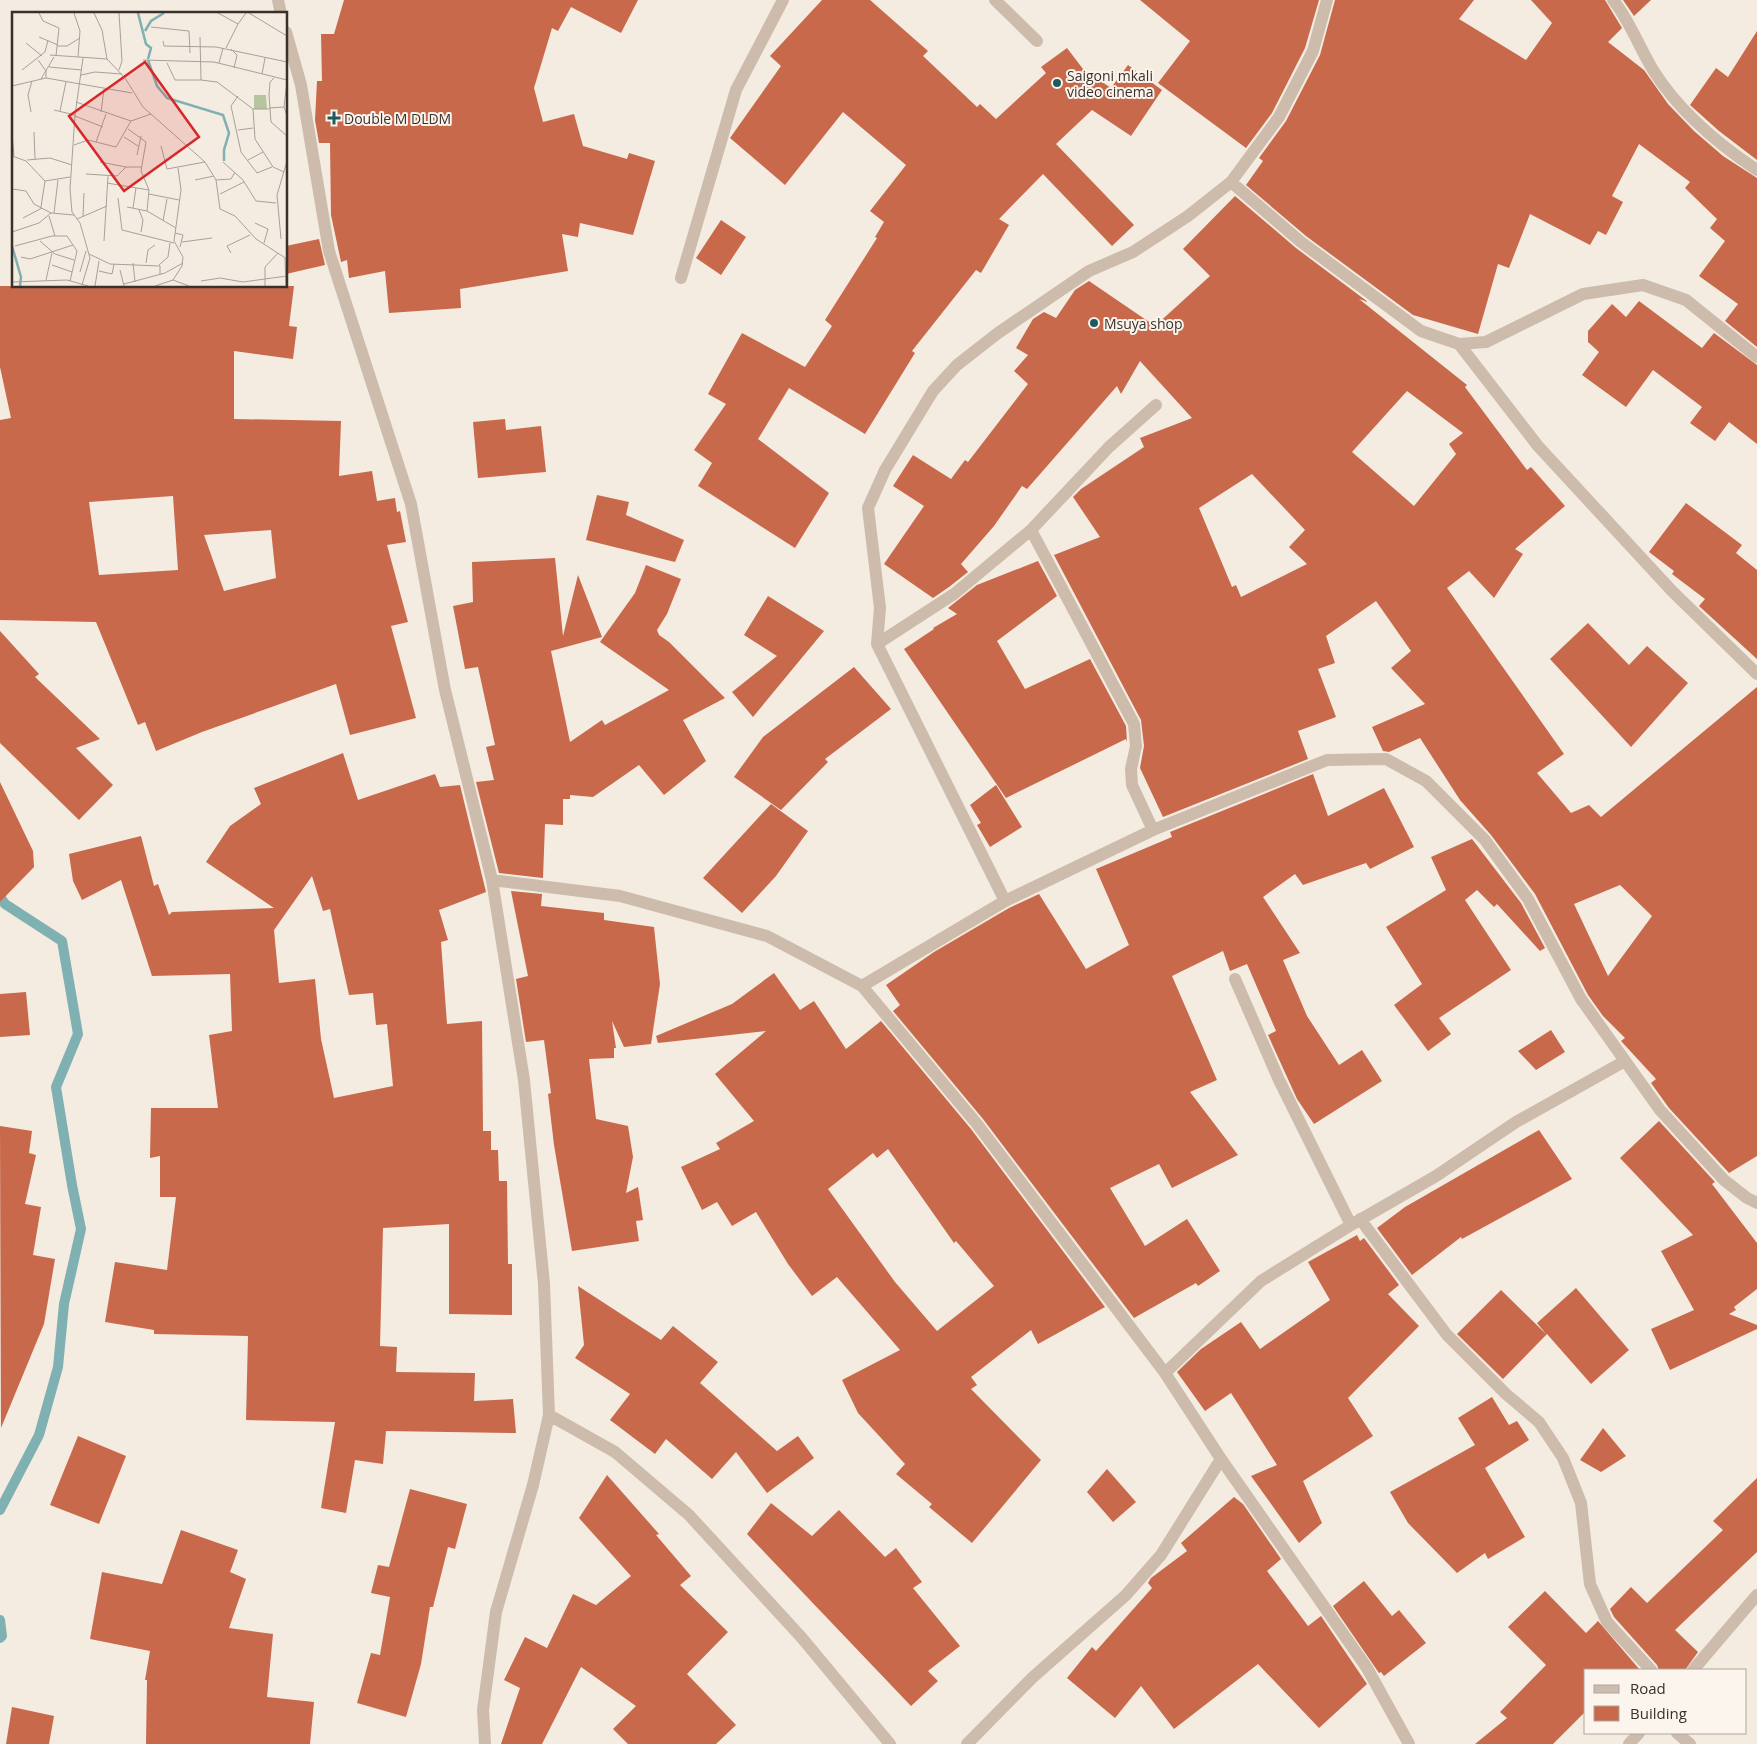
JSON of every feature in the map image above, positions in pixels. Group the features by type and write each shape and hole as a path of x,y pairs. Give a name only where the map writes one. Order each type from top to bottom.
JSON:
{"street":[{"path":"681,278 736,90 783,0"},
{"path":"995,0 1036,41"},
{"path":"1005,901 877,644 880,608 868,508 886,470 932,391 957,365 998,333 1089,271 1133,252 1188,216 1231,182 1279,117 1313,51 1327,0"},
{"path":"1613,0 1622,12 1654,71 1693,119 1757,170"},
{"path":"288,39 301,85 329,251 411,504 445,690 492,880 524,1080 544,1284 549,1415 533,1485 496,1612 483,1710 485,1744"},
{"path":"1231,182 1302,242 1421,331 1459,344 1486,342 1583,294 1643,285 1686,300 1757,357"},
{"path":"1459,344 1538,446 1672,591 1757,674"},
{"path":"877,644 954,594 1031,530 1109,447 1156,405"},
{"path":"1031,530 1134,724 1136,746 1131,769 1132,785 1153,830"},
{"path":"862,986 1005,901 1153,830 1327,760 1386,759 1426,781 1485,840 1528,899 1581,999 1660,1110 1724,1180 1747,1198 1757,1203"},
{"path":"492,880 620,896 767,936 862,986 977,1124 1165,1373 1221,1460 1367,1668 1409,1744"},
{"path":"1235,979 1280,1080 1356,1222 1447,1336 1506,1394 1539,1422 1563,1458 1582,1503 1590,1584 1607,1622 1650,1669"},
{"path":"1165,1373 1261,1281 1356,1222 1436,1176 1516,1122 1625,1060"},
{"path":"549,1415 615,1452 689,1515 802,1638 890,1744"},
{"path":"968,1744 1032,1678 1126,1595 1161,1555 1221,1460"},
{"path":"1694,1669 1757,1595"},
{"path":"1629,1744 1638,1734"},
{"path":"1678,1734 1690,1744"}],"building":[{"path":"344,0 638,0 621,33 571,7 558,31 552,28 534,88 543,122 574,114 583,146 627,159 629,153 655,161 633,235 580,223 578,237 562,234 568,271 460,289 461,308 389,313 385,271 349,278 347,260 341,262 331,215 330,143 319,143 315,120 317,81 322,81 321,34 334,34"},
{"path":"822,0 870,0 928,51 923,56 977,107 980,104 996,119 1046,73 1041,67 1067,48 1083,69 1111,88 1128,65 1162,90 1131,136 1092,110 1056,144 1134,225 1112,246 1043,174 999,219 1009,225 981,273 976,270 912,351 915,353 865,434 789,388 758,439 829,493 795,548 698,486 712,463 694,450 726,404 708,394 742,333 805,367 832,326 825,320 877,238 875,237 884,222 870,211 906,165 843,112 785,185 730,138 781,66 770,56"},
{"path":"1140,0 1319,0 1305,48 1272,113 1246,148 1158,83 1190,41"},
{"path":"1335,0 1474,0 1459,19 1526,60 1552,23 1531,0 1605,0 1622,28 1608,42 1644,70 1668,104 1694,131 1723,156 1757,178 1757,347 1725,321 1738,304 1699,276 1725,241 1710,228 1717,219 1685,188 1690,182 1639,144 1612,196 1623,202 1606,235 1598,231 1590,245 1530,214 1509,268 1498,264 1478,334 1413,315 1306,236 1246,185 1263,161 1259,158 1286,121 1320,55"},
{"path":"1623,0 1651,0 1634,16"},
{"path":"1757,31 1757,160 1719,131 1690,105 1716,68 1728,77"},
{"path":"1235,196 1296,248 1368,302 1359,299 1467,385 1465,387 1527,470 1531,467 1565,506 1515,549 1523,554 1494,598 1469,571 1447,588 1564,754 1537,773 1571,813 1589,805 1601,817 1757,687 1757,1156 1729,1173 1669,1108 1651,1083 1656,1079 1621,1041 1625,1038 1603,1016 1588,995 1535,894 1491,835 1460,800 1420,738 1389,752 1383,751 1372,727 1425,704 1391,668 1411,651 1376,601 1326,636 1335,663 1318,669 1336,717 1298,731 1308,759 1163,817 1140,768 1144,746 1141,720 1054,555 1100,537 1073,497 1081,489 1144,447 1140,438 1192,418 1140,361 1121,394 1117,386 1027,489 1022,486 994,526 961,564 968,572 933,598 884,564 924,506 893,486 913,455 951,479 965,460 968,462 1028,384 1014,371 1028,355 1016,348 1033,319 1044,312 1056,318 1075,290 1089,281 1155,326 1210,276 1183,249","holes":["1407,391 1463,433 1449,444 1456,454 1414,506 1352,452","1252,474 1305,530 1289,547 1307,564 1241,597 1236,585 1232,587 1199,508","1620,885 1652,916 1608,976 1574,904"]},
{"path":"721,220 746,237 721,275 696,258"},
{"path":"319,239 325,265 288,274 288,246"},
{"path":"0,286 12,286 12,288 288,288 288,286 294,286 289,326 297,327 293,359 234,351 234,419 341,421 339,476 372,471 377,501 395,498 397,512 400,511 406,542 387,545 408,622 391,626 416,718 350,735 336,684 202,732 156,751 145,722 138,725 96,622 0,620 0,420 11,418 0,367","holes":["173,496 178,570 99,575 89,502","271,530 276,578 224,591 204,535"]},
{"path":"1639,301 1702,348 1714,333 1757,365 1757,444 1729,422 1715,441 1690,423 1702,407 1653,370 1626,407 1582,375 1599,352 1588,342 1588,331 1612,304 1626,317"},
{"path":"505,419 506,430 541,426 546,472 478,478 473,422"},
{"path":"597,495 629,502 626,515 684,540 675,562 586,540"},
{"path":"1686,503 1742,545 1736,553 1757,570 1757,659 1699,606 1705,599 1672,574 1674,571 1649,552"},
{"path":"555,558 563,636 578,575 602,637 551,651 570,742 602,720 605,725 669,690 600,642 635,593 646,565 681,579 667,614 657,630 659,635 669,642 725,698 683,720 706,761 664,795 639,765 593,797 570,795 570,799 563,799 563,825 545,824 543,878 499,873 476,782 494,780 486,747 495,745 478,667 465,669 453,606 473,602 472,562"},
{"path":"1038,561 1057,596 997,641 1025,689 1090,659 1126,726 1127,742 1126,739 1006,798 904,649 933,628 957,614 948,608 977,585"},
{"path":"768,596 824,631 753,717 732,692 777,656 744,635"},
{"path":"1588,623 1629,665 1647,646 1688,683 1631,747 1550,659"},
{"path":"0,631 39,674 35,677 100,739 76,748 113,785 79,820 0,743"},
{"path":"854,667 891,709 825,759 828,762 781,810 734,777 763,737"},
{"path":"343,753 358,800 435,774 440,787 460,785 486,892 439,910 448,940 441,942 447,1024 482,1021 483,1131 491,1131 491,1150 498,1150 499,1181 507,1181 508,1264 512,1264 512,1315 449,1314 449,1224 383,1228 380,1346 397,1347 396,1372 475,1373 474,1401 513,1399 516,1433 386,1431 383,1464 355,1460 346,1513 321,1508 335,1422 246,1420 248,1336 154,1334 154,1330 105,1322 115,1262 167,1270 176,1197 160,1197 160,1156 150,1158 151,1108 218,1108 209,1035 232,1031 230,974 152,976 121,880 82,900 73,881 69,854 141,836 154,886 158,884 169,915 172,912 274,908 206,862 230,826 261,804 254,788","holes":["312,876 323,911 330,909 349,995 373,993 376,1025 387,1024 393,1086 334,1098 321,1039 315,979 279,983 274,930"]},
{"path":"1313,774 1328,816 1384,788 1414,847 1370,869 1366,863 1303,885 1295,874 1263,897 1300,953 1283,960 1307,1016 1339,1065 1362,1050 1382,1081 1314,1124 1297,1099 1268,1035 1276,1031 1247,964 1230,971 1223,951 1172,976 1217,1080 1190,1092 1238,1155 1172,1188 1159,1164 1110,1188 1145,1246 1187,1219 1220,1271 1198,1286 1196,1283 1134,1318 983,1119 893,1011 900,1005 886,985 934,952 1009,908 1039,894 1086,969 1129,945 1096,869 1172,837 1170,832"},
{"path":"0,782 33,851 34,867 0,902"},
{"path":"996,785 1022,827 990,847 977,825 981,823 970,805"},
{"path":"771,804 808,831 776,876 742,913 703,878"},
{"path":"1472,839 1521,903 1545,948 1540,951 1497,904 1494,907 1477,890 1465,900 1511,970 1439,1018 1451,1034 1428,1051 1394,1005 1422,984 1386,927 1446,890 1431,857"},
{"path":"511,891 542,894 541,906 604,913 604,920 654,927 660,984 651,1044 624,1047 612,1021 616,1048 614,1048 614,1058 589,1059 596,1119 628,1126 633,1157 626,1193 638,1187 643,1220 636,1221 639,1241 572,1251 554,1145 548,1094 551,1093 544,1040 526,1042 516,979 528,976"},
{"path":"774,973 800,1010 814,1001 846,1049 881,1021 971,1129 1105,1307 1038,1344 1031,1330 971,1377 977,1385 971,1389 1041,1460 972,1543 929,1507 932,1504 896,1474 905,1464 858,1413 842,1380 900,1350 837,1277 812,1296 788,1264 756,1212 732,1226 717,1202 702,1210 681,1167 720,1149 716,1143 754,1121 715,1074 766,1031 658,1043 656,1036 732,1004","holes":["888,1149 954,1243 956,1241 994,1286 937,1331 895,1282 828,1189 873,1153 877,1158"]},
{"path":"26,992 30,1035 0,1037 0,994"},
{"path":"1551,1030 1565,1052 1536,1070 1518,1051"},
{"path":"1659,1121 1715,1182 1712,1184 1757,1243 1757,1289 1734,1307 1736,1310 1729,1314 1757,1325 1757,1329 1670,1370 1651,1329 1694,1310 1661,1251 1693,1235 1620,1158"},
{"path":"0,1126 32,1131 29,1153 36,1155 25,1204 41,1207 33,1255 55,1259 44,1324 1,1428"},
{"path":"1539,1130 1572,1179 1462,1239 1461,1237 1412,1275 1377,1228 1405,1207"},
{"path":"1357,1235 1360,1241 1364,1238 1399,1285 1388,1294 1419,1326 1348,1398 1373,1436 1303,1481 1322,1523 1299,1543 1251,1476 1277,1465 1231,1393 1205,1411 1177,1372 1201,1349 1241,1322 1260,1349 1330,1300 1308,1262"},
{"path":"578,1286 661,1340 673,1326 718,1362 700,1383 777,1451 798,1436 814,1458 767,1493 736,1452 712,1479 666,1439 655,1454 610,1420 630,1394 575,1358 584,1345"},
{"path":"1576,1288 1629,1350 1591,1384 1547,1334 1503,1379 1457,1334 1501,1290 1546,1334 1537,1323"},
{"path":"1492,1397 1509,1425 1517,1421 1529,1440 1485,1468 1525,1537 1488,1559 1485,1553 1457,1573 1408,1523 1390,1492 1475,1445 1458,1418"},
{"path":"1603,1428 1626,1456 1601,1472 1580,1460"},
{"path":"78,1436 126,1456 99,1524 50,1505"},
{"path":"1107,1469 1136,1502 1113,1522 1087,1492"},
{"path":"607,1475 659,1534 656,1535 691,1576 680,1585 728,1632 687,1674 736,1725 716,1744 628,1744 613,1729 636,1706 581,1667 542,1744 501,1744 520,1688 504,1680 525,1637 547,1648 573,1594 596,1605 631,1576 579,1518"},
{"path":"1757,1478 1757,1552 1675,1630 1698,1652 1686,1669 1659,1669 1614,1617 1610,1609 1631,1587 1647,1603 1723,1530 1713,1521"},
{"path":"410,1489 467,1504 455,1549 448,1547 433,1607 430,1607 421,1664 406,1717 357,1703 371,1653 380,1655 390,1597 371,1593 378,1565 389,1567"},
{"path":"1234,1497 1243,1504 1281,1559 1267,1571 1308,1626 1321,1616 1367,1684 1319,1728 1258,1664 1174,1729 1141,1686 1115,1718 1067,1678 1092,1647 1096,1651 1152,1588 1148,1583 1151,1578 1187,1551 1181,1543"},
{"path":"771,1503 812,1536 839,1510 885,1557 896,1548 922,1582 913,1588 960,1646 928,1671 938,1681 911,1706 747,1534"},
{"path":"181,1530 238,1550 230,1572 246,1579 229,1628 273,1634 267,1697 314,1702 310,1744 146,1744 147,1680 145,1680 150,1651 90,1639 102,1572 162,1584"},
{"path":"1364,1581 1392,1616 1399,1610 1426,1643 1384,1676 1381,1672 1379,1673 1333,1606"},
{"path":"1545,1591 1586,1633 1598,1621 1639,1669 1584,1669 1584,1713 1553,1744 1475,1744 1507,1718 1500,1712 1546,1665 1508,1627"},
{"path":"12,1707 54,1716 49,1744 6,1744"}],"waterway":[{"path":"0,897 5,904 62,941 78,1034 56,1087 81,1229 64,1304 58,1367 39,1435 0,1510"},
{"path":"0,1620 2,1636 0,1638"}],"place":[{"name":"Saigoni mkali video cinema","path":"1057,83"},
{"name":"Double M DLDM","path":"334,118"},
{"name":"Msuya shop","path":"1094,323"}]}
